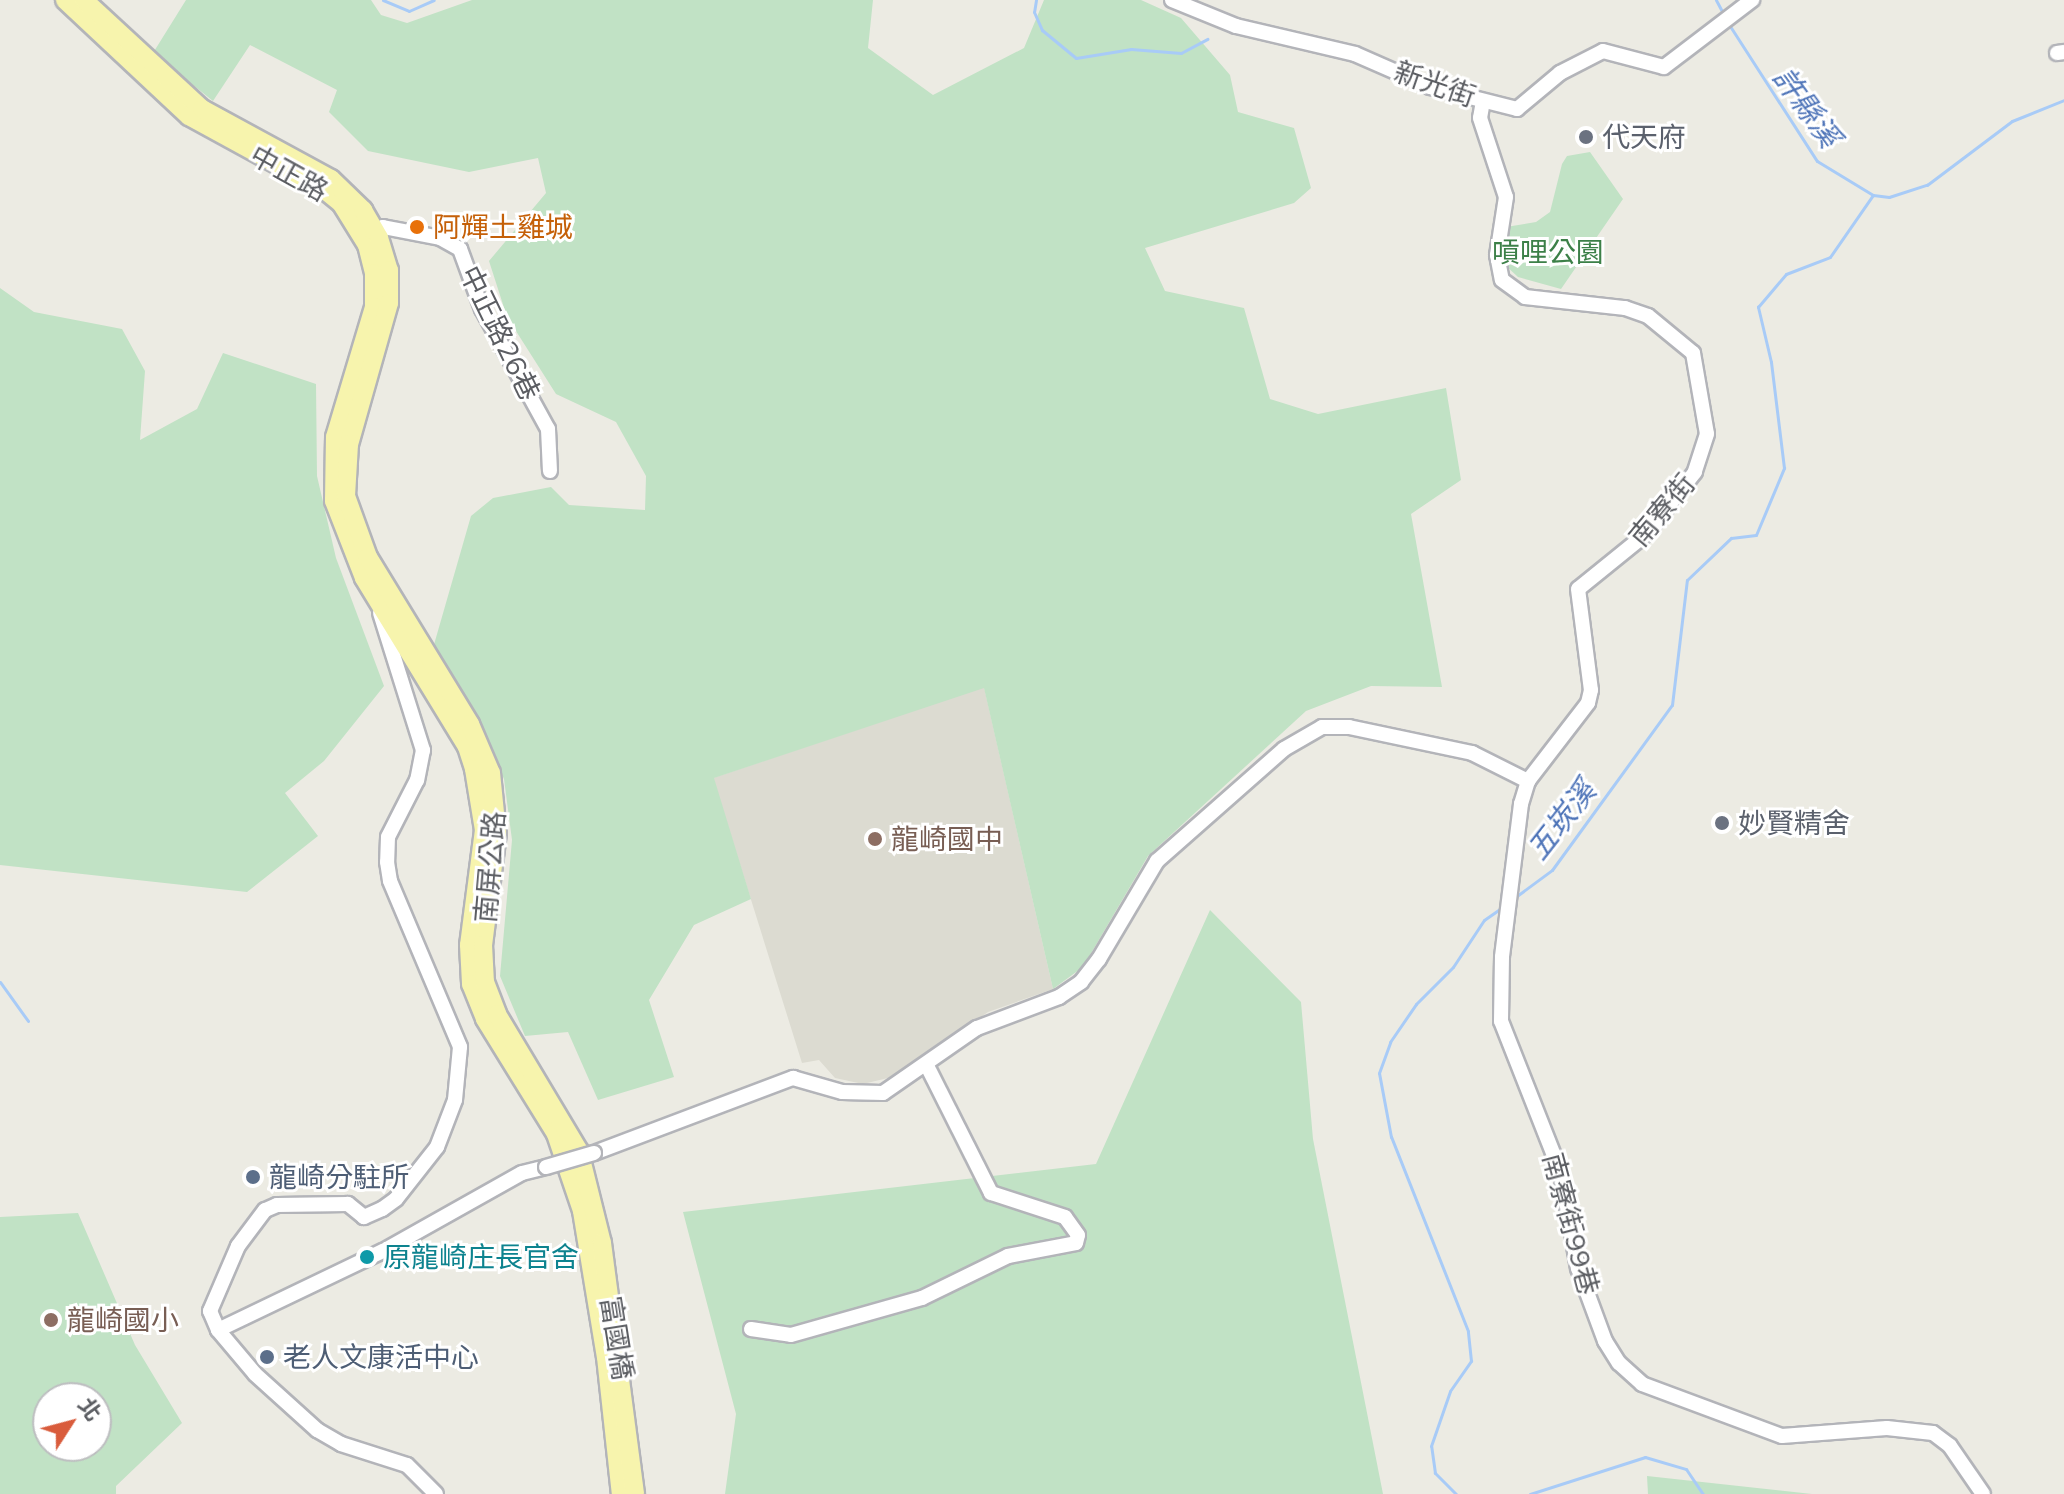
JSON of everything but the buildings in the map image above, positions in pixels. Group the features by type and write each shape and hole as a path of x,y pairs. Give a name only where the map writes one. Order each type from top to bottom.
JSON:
{"main road":[{"name":"中正路","path":"65,0 176,106 220,136 326,191 368,233 374,273 374,307 335,437 332,482 340,526 374,596"},
{"name":"中正路","path":"84,0 202,109 331,179 389,270 389,303 354,421 346,478 351,516 368,557"},
{"name":"南屏公路","path":"368,557 470,724 488,764 497,833 483,945 485,982 497,1014 569,1129 581,1184"},
{"name":"南屏公路","path":"374,596 467,747 480,789 484,830 469,945 471,984 485,1019 556,1134 581,1184"},
{"name":"富國橋","path":"581,1184 606,1357 621,1494"},
{"name":"富國橋","path":"581,1184 622,1368 635,1494"}],"street":[{"name":"新光街","path":"1172,0 1236,26 1355,54 1430,87 1517,109 1560,73 1603,51 1620,52 1649,67 1664,67 1683,56 1751,1"},
{"name":"南寮街","path":"1483,101 1480,118 1506,197 1497,255 1502,280 1525,297 1625,308 1648,316 1693,353 1707,434 1695,472 1646,534 1578,589 1591,690 1588,703 1528,781"},
{"name":"中正路26巷","path":"368,233 440,238 460,249 482,309 548,429 550,471"},
{"path":"368,557 374,596 423,750 417,780 388,837 390,881 460,1047 455,1100 437,1147 396,1199 364,1217 348,1204 277,1205 258,1216 211,1304 218,1330 255,1374 317,1430 341,1444 407,1465 436,1494"},
{"path":"218,1330 383,1251 522,1173 594,1153 793,1078 842,1092 883,1093 927,1066 977,1028 1059,997 1081,982 1157,861 1301,736 1322,727 1349,727 1472,753 1528,781"},
{"name":"南寮街99巷","path":"1528,781 1521,804 1499,1004 1505,1038 1561,1173 1578,1268 1619,1363 1642,1384 1782,1436 1887,1428 1924,1431 1950,1446 1983,1494"},
{"path":"751,1329 791,1335 922,1298 1008,1256 1076,1243 1078,1235 1065,1217 991,1193 927,1066"}],"shaded area":[{"name":"龍崎國中","path":"984,687 1053,989 988,1012 896,1076 863,1084 835,1078 819,1060 802,1063 713,778"}],"green space":[{"path":"186,0 371,0 381,15 407,23 472,0 873,0 868,48 933,95 1024,48 1044,0 1141,0 1181,18 1230,75 1238,112 1294,128 1311,188 1294,203 1145,248 1165,291 1244,308 1270,399 1318,414 1446,388 1461,480 1411,514 1442,687 1371,686 1306,711 1148,856 1083,967 1053,989 984,688 714,778 751,899 694,925 649,1000 674,1077 598,1100 568,1032 525,1036 500,976 512,840 504,779 478,721 433,648 471,516 493,498 551,487 569,505 645,510 646,476 616,422 556,394 507,317 489,261 546,193 538,158 469,172 368,151 329,112 337,90 250,45 213,101 153,53"},
{"name":"嗊哩公園","path":"1590,152 1623,199 1561,289 1518,277 1504,264 1501,244 1506,227 1536,222 1550,212 1562,164 1567,156"},
{"path":"0,288 34,312 122,329 145,371 140,440 197,409 223,353 316,384 317,476 336,558 384,686 324,761 285,793 318,836 247,892 0,865"},
{"path":"1210,910 1301,1002 1313,1139 1383,1494 725,1494 736,1414 683,1212 1096,1164"},
{"path":"78,1213 135,1345 182,1423 116,1486 116,1494 0,1494 0,1217"},
{"path":"1647,1476 1812,1494 1648,1494"}],"waterway":[{"name":"許縣溪","path":"383,0 409,11 434,0"},
{"path":"1036,0 1034,12 1042,30 1076,58 1131,49 1181,53 1207,39"},
{"name":"許縣溪","path":"1716,0 1725,17"},
{"name":"許縣溪","path":"1728,23 1817,161 1873,195 1889,197 1927,185 2012,121 2064,100"},
{"name":"五崁溪","path":"1514,898 1552,870 1672,705 1687,580 1731,538 1756,535 1784,468 1771,362 1758,307 1786,274 1830,257 1873,195"},
{"name":"五崁溪","path":"1456,1494 1435,1473 1431,1446 1450,1391 1471,1361 1468,1331 1391,1137 1379,1073 1390,1042 1416,1004 1453,967 1484,920 1501,908"},
{"path":"0,982 28,1021"},
{"name":"五崁溪","path":"1530,1494 1645,1457 1686,1469 1703,1494"}],"place":[{"name":"代天府","path":"1586,137"},
{"name":"阿輝土雞城","path":"417,227"},
{"name":"妙賢精舍","path":"1722,823"},
{"name":"龍崎國中","path":"875,839"},
{"name":"龍崎分駐所","path":"253,1177"},
{"name":"原龍崎庄長官舍","path":"367,1257"},
{"name":"龍崎國小","path":"51,1320"},
{"name":"老人文康活中心","path":"267,1357"}]}
